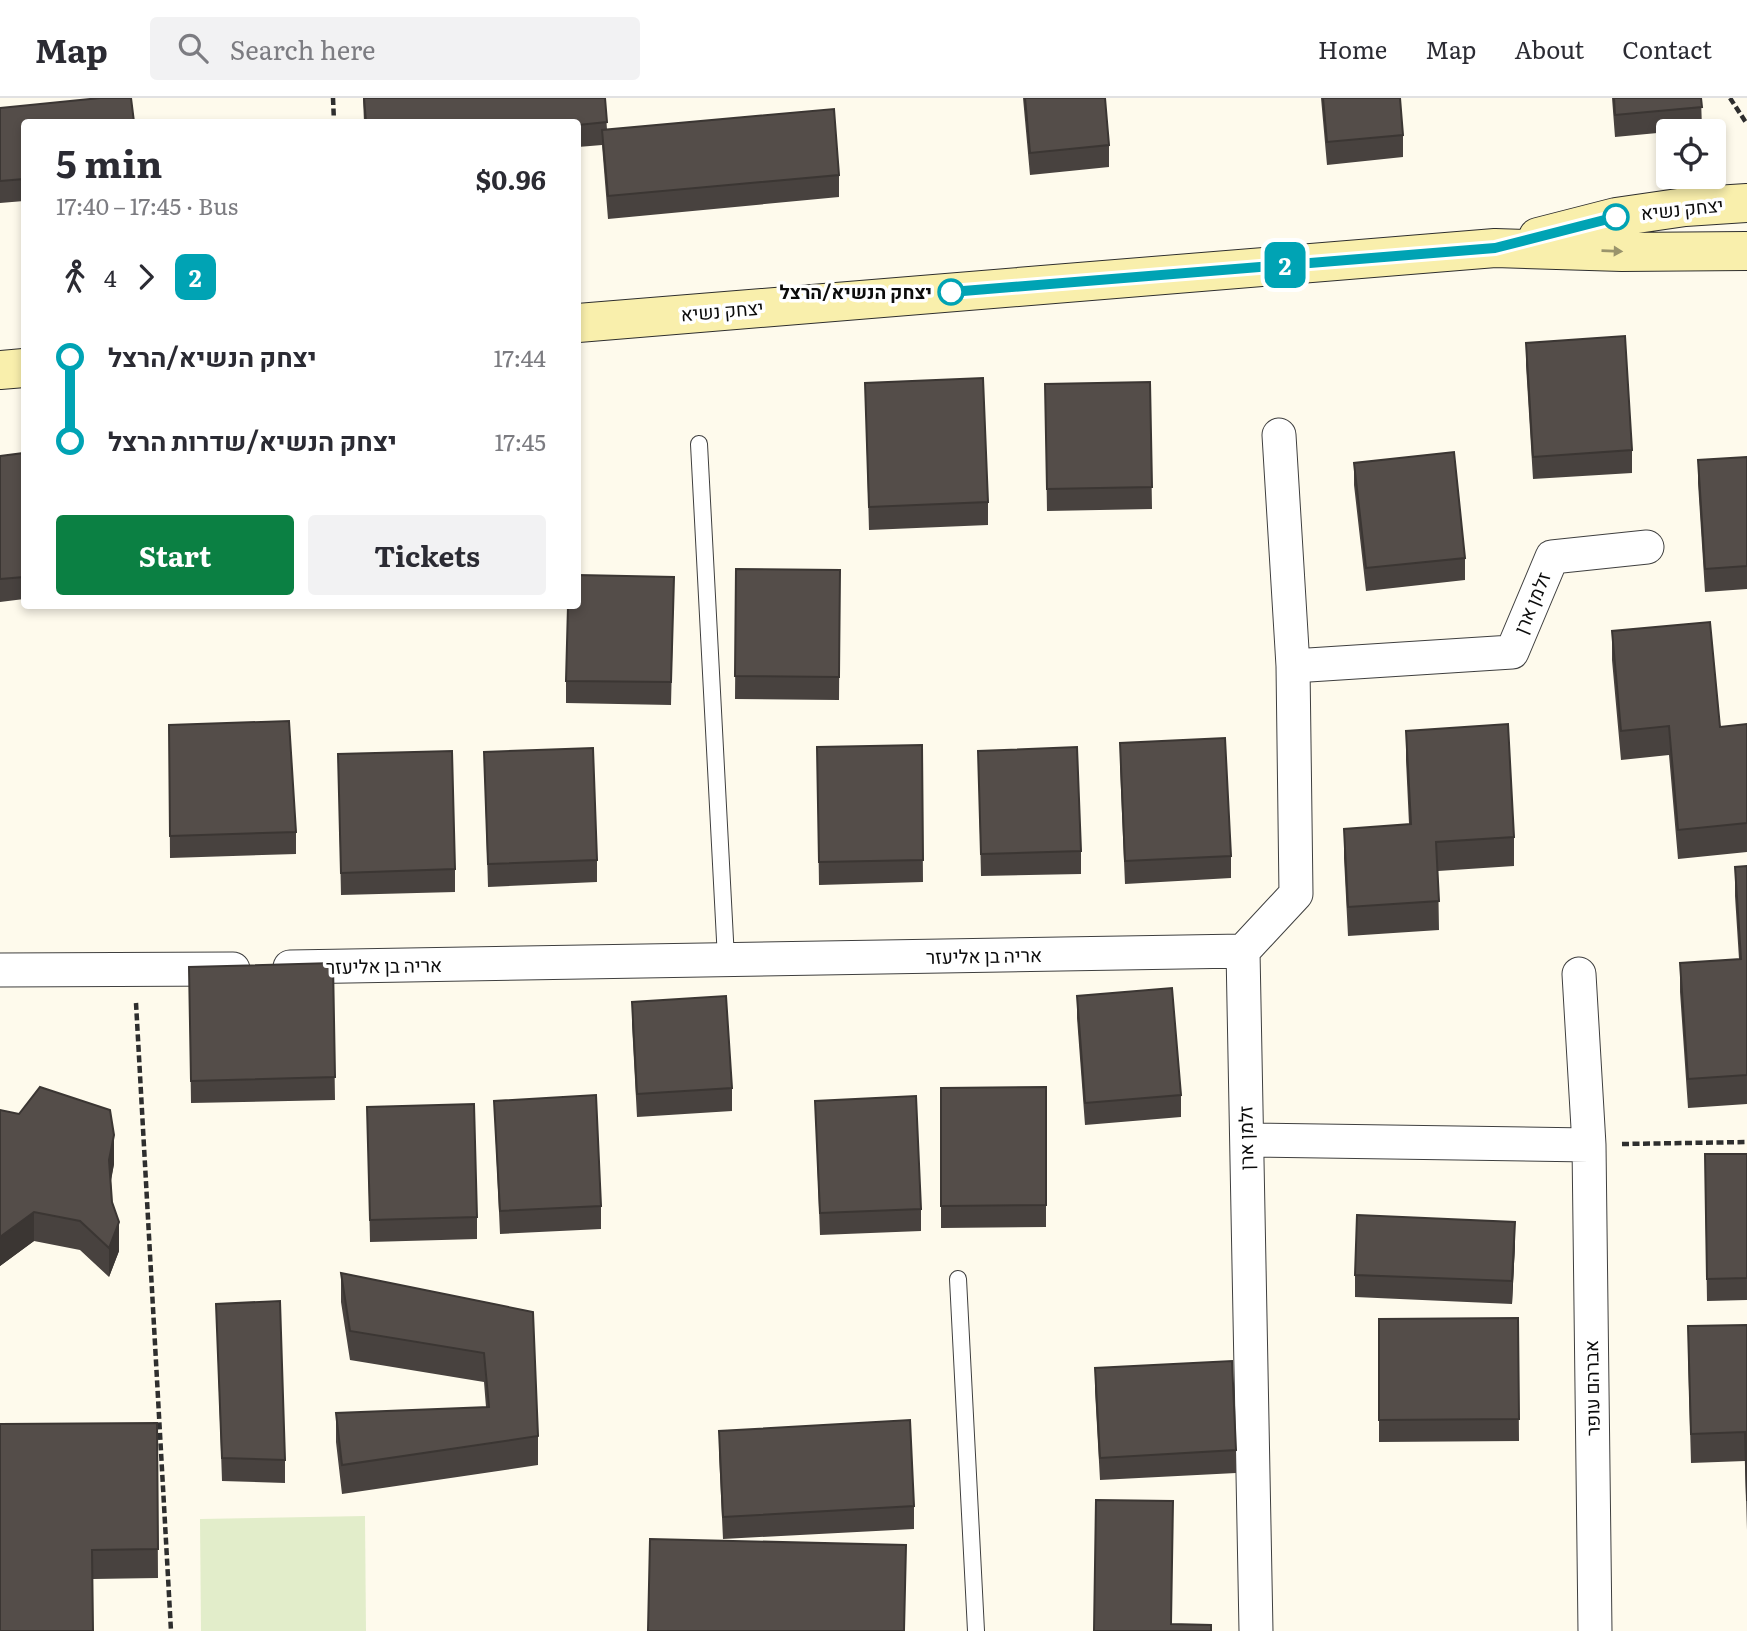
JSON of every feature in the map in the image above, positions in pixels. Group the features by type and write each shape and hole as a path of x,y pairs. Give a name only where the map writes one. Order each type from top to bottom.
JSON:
{"main road":[{"name":"יצחק נשיא","path":"1495,248 1616,217 1747,202"},
{"name":"יצחק נשיא","path":"581,323 1495,248 1622,252 1747,251"},
{"path":"0,370 21,368"}],"street":[{"path":"1243,951 1296,894 1293,666 1279,435"},
{"name":"זלמן ארן","path":"1293,666 1512,652 1552,557 1647,547"},
{"name":"זלמן ארן","path":"1243,951 1256,1631"},
{"name":"אריה בן אליעזר","path":"0,971 1243,951"},
{"name":"אברהם עופר","path":"1579,974 1589,1145 1595,1631"},
{"path":"1247,1140 1589,1145"}],"lane":[{"path":"699,444 726,959"},
{"path":"958,1279 976,1631"}],"path":[{"path":"333,98 334,119"},
{"path":"1730,98 1747,124"},
{"path":"134,970 171,1631"},
{"path":"1589,1145 1747,1142"}],"green space":[{"path":"365,1516 366,1631 201,1631 200,1519"}],"building":[{"path":"100,98 131,98 134,119 21,119 21,179 0,181 0,108"},
{"path":"364,98 605,98 607,122 581,125 581,119 366,119"},
{"path":"1025,98 1105,98 1109,145 1030,153"},
{"path":"1323,98 1400,98 1403,135 1327,142"},
{"path":"1614,98 1701,98 1702,107 1615,115"},
{"path":"834,109 839,175 608,196 602,130"},
{"path":"1625,336 1632,450 1533,457 1526,343"},
{"path":"983,378 988,502 869,507 865,383"},
{"path":"1150,382 1152,487 1047,489 1045,384"},
{"path":"1454,452 1465,558 1366,568 1354,463"},
{"path":"21,453 21,577 0,579 0,456"},
{"path":"1747,457 1747,566 1705,569 1698,460"},
{"path":"736,569 840,570 839,677 735,676"},
{"path":"581,575 674,577 671,682 566,681 568,609 581,609"},
{"path":"1710,622 1720,727 1747,724 1747,823 1678,830 1669,726 1621,731 1612,631"},
{"path":"289,721 296,832 170,836 169,725"},
{"path":"1508,724 1514,837 1436,842 1439,901 1348,907 1344,829 1411,824 1406,731"},
{"path":"1225,738 1231,856 1125,861 1120,743"},
{"path":"922,745 923,860 819,862 817,747"},
{"path":"1077,747 1081,851 981,854 978,751"},
{"path":"593,748 597,860 488,864 484,752"},
{"path":"452,751 455,869 341,873 338,754"},
{"path":"1747,866 1747,1075 1688,1079 1680,963 1741,959 1735,867"},
{"path":"333,963 335,1077 191,1081 189,967"},
{"path":"1172,988 1181,1095 1085,1103 1077,996"},
{"path":"726,996 732,1088 637,1094 632,1002"},
{"path":"40,1087 110,1110 114,1135 109,1160 112,1202 119,1222 109,1248 80,1221 34,1212 0,1237 0,1110 19,1114"},
{"path":"1046,1087 1046,1205 941,1206 941,1088"},
{"path":"596,1095 601,1206 500,1211 494,1101"},
{"path":"916,1096 921,1209 820,1213 815,1101"},
{"path":"474,1104 477,1217 370,1220 367,1107"},
{"path":"1705,1154 1747,1154 1747,1278 1707,1279"},
{"path":"1357,1215 1515,1222 1512,1281 1355,1275"},
{"path":"341,1273 533,1312 538,1436 342,1465 336,1413 489,1407 484,1353 350,1331"},
{"path":"280,1301 285,1460 222,1458 216,1304"},
{"path":"1518,1318 1519,1419 1379,1420 1379,1319"},
{"path":"1747,1325 1747,1501 1745,1432 1691,1434 1688,1326"},
{"path":"1232,1361 1236,1450 1100,1458 1095,1368"},
{"path":"910,1420 914,1506 723,1517 719,1431"},
{"path":"157,1423 158,1549 92,1550 93,1631 0,1631 0,1424"},
{"path":"1096,1500 1173,1501 1171,1624 1211,1625 1211,1631 1094,1631"},
{"path":"650,1539 906,1545 904,1631 648,1631"}],"bus line":[{"name":"2","path":"951,292 1495,248 1616,217"}],"place":[{"name":"יצחק הנשיא/הרצל","path":"951,292"}]}
